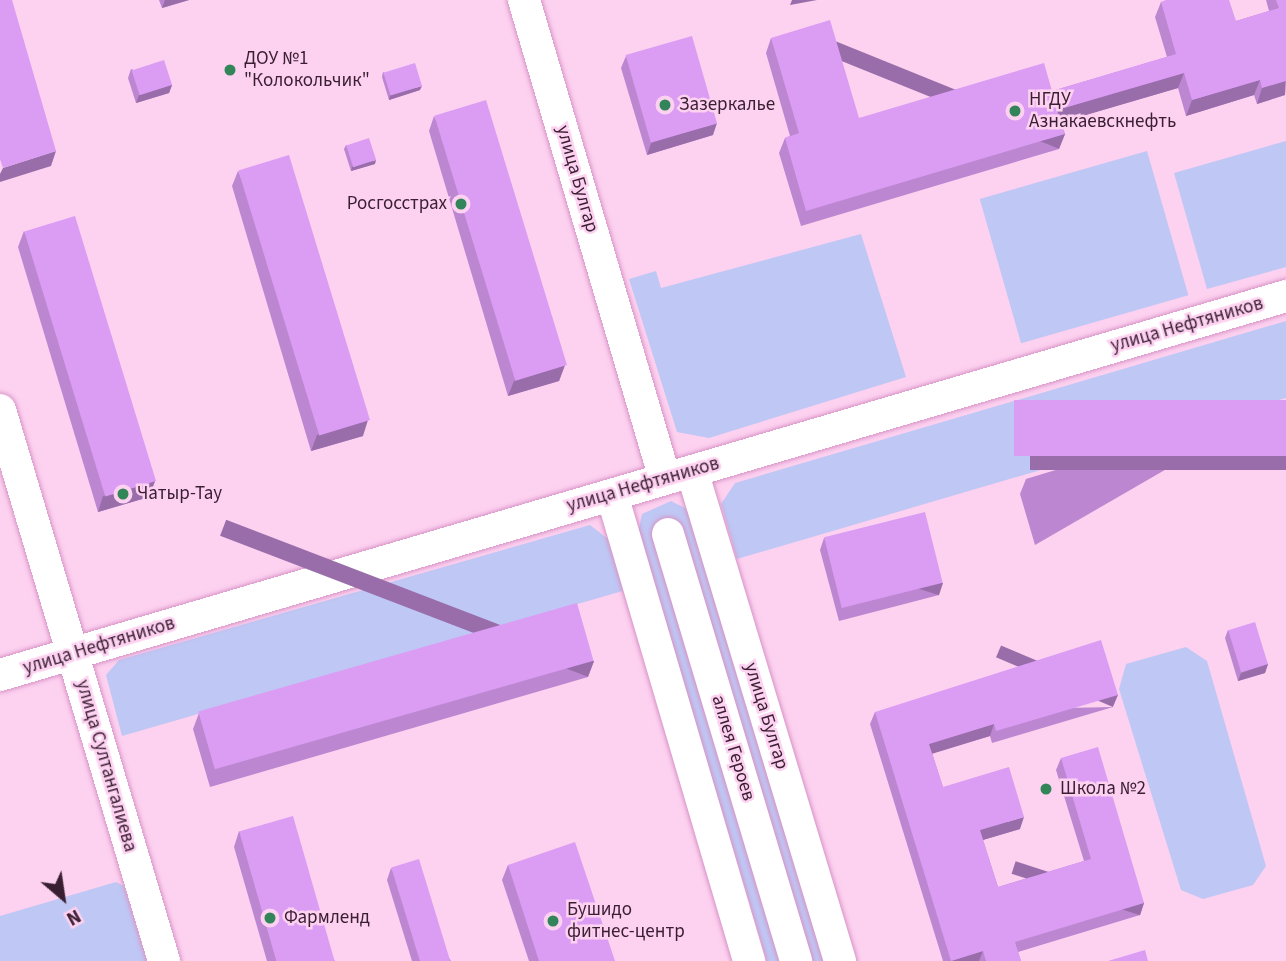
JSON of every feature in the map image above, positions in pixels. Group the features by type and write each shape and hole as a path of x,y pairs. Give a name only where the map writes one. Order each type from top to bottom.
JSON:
{"street":[{"name":"улица Булгар","path":"524,0 840,961"},
{"name":"улица Нефтяников","path":"0,675 1286,296"},
{"name":"улица Султангалиева","path":"0,410 164,961"},
{"path":"612,495 749,961"},
{"name":"аллея Героев","path":"668,534 796,961"}],"shaded area":[{"path":"1286,141 1286,267 1207,289 1174,173"},
{"path":"1147,151 1188,295 1021,343 980,199"},
{"path":"861,234 906,377 709,438 677,432 629,279 656,271 661,288"},
{"path":"1286,321 1286,398 737,559 721,504 735,483"},
{"path":"671,501 689,510 826,961 767,961 638,533 642,514"},
{"path":"590,525 612,542 626,590 122,736 106,675 119,660"},
{"path":"1186,647 1207,661 1266,866 1253,885 1203,899 1181,890 1119,689 1126,664"},
{"path":"116,882 124,886 147,961 0,961 0,916"}],"building":[{"path":"0,0 12,0 56,151 3,168 0,159"},
{"name":"НГДУ Азнакаевскнефть","path":"1229,0 1236,21 1279,8 1276,0 1286,0 1286,81 1262,88 1260,80 1192,100 1184,73 1057,110 1065,134 806,211 785,138 799,133 771,38 830,20 859,118 1044,63 1052,91 1176,54 1161,2"},
{"path":"692,36 717,123 651,142 626,55"},
{"path":"164,60 172,85 140,95 132,71"},
{"path":"415,63 422,86 390,96 383,73"},
{"path":"486,100 567,365 515,381 434,116"},
{"path":"369,138 376,160 353,167 346,145"},
{"path":"289,155 370,420 319,435 238,170"},
{"path":"75,216 156,481 105,496 24,231"},
{"path":"1014,400 1286,400 1286,456 1014,456"},
{"path":"925,512 943,583 842,608 824,537"},
{"path":"577,603 594,661 215,769 198,712"},
{"path":"1255,622 1268,664 1241,672 1228,630"},
{"path":"1101,640 1118,695 996,731 994,724 929,744 943,787 1009,767 1024,817 980,830 998,887 1091,859 1061,758 1098,747 1144,903 1015,942 1021,961 986,961 983,951 951,961 875,712"},
{"path":"293,816 335,961 276,961 239,831"},
{"name":"Бушидо фитнес-центр","path":"575,842 615,961 539,961 508,865"},
{"path":"419,859 450,961 420,961 391,867"},
{"path":"1145,950 1148,961 1108,961"}],"place":[{"name":"ДОУ №1 \"Колокольчик\"","path":"230,70"},
{"name":"Зазеркалье","path":"665,105"},
{"name":"НГДУ Азнакаевскнефть","path":"1015,111"},
{"name":"Росгосстрах","path":"461,204"},
{"name":"Чатыр-Тау","path":"123,494"},
{"name":"Школа №2","path":"1046,789"},
{"name":"Фармленд","path":"270,918"},
{"name":"Бушидо фитнес-центр","path":"553,921"}]}
